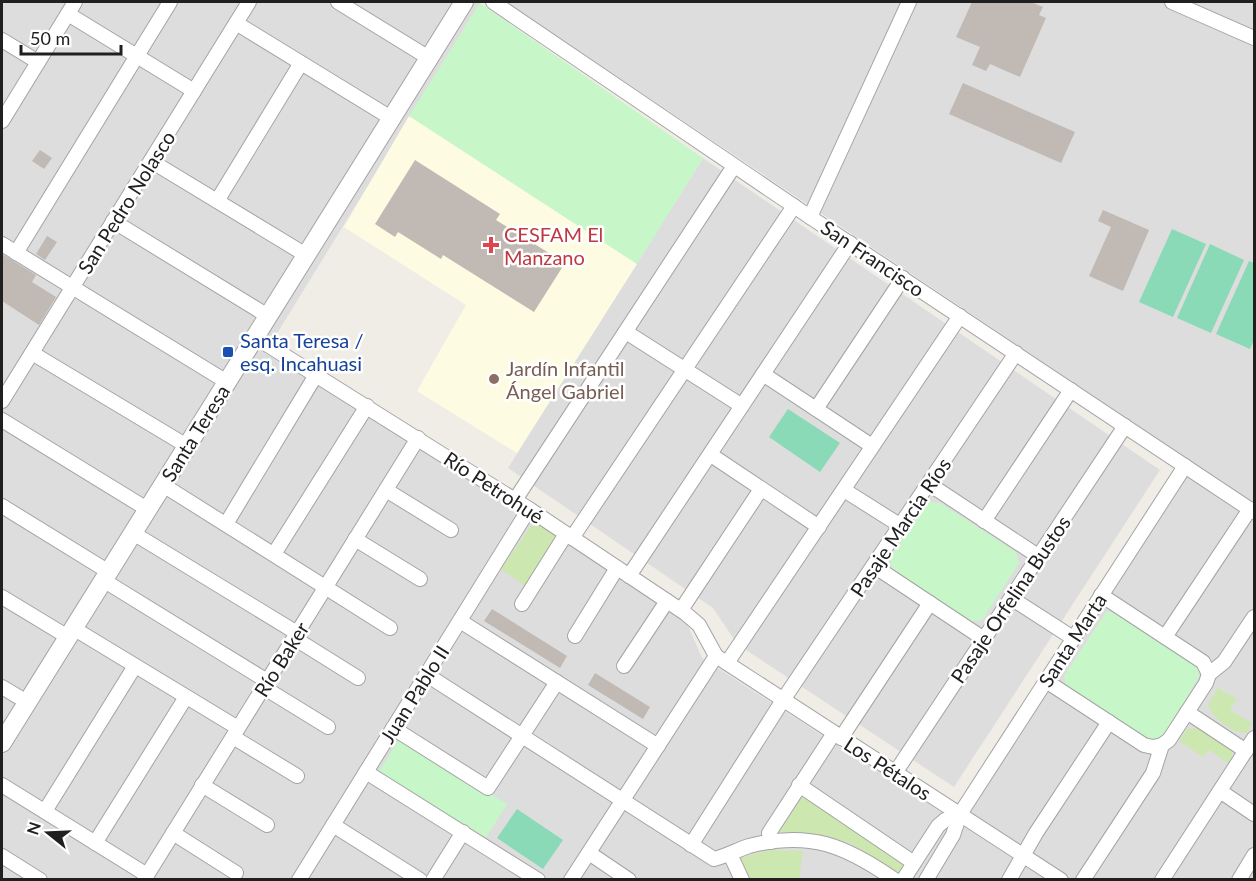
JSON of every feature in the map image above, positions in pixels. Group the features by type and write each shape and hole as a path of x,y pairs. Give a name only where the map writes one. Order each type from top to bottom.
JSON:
{"street":[{"path":"2,122 75,2"},
{"path":"16,253 170,2"},
{"name":"San Pedro Nolasco","path":"2,401 249,2"},
{"path":"338,2 429,58"},
{"name":"Santa Teresa","path":"2,743 464,2"},
{"name":"San Francisco","path":"493,2 810,217 1252,510"},
{"path":"810,217 909,2"},
{"path":"1172,2 1254,38"},
{"path":"68,14 194,92"},
{"path":"236,23 392,118"},
{"path":"2,39 38,62"},
{"path":"216,201 301,63"},
{"path":"151,161 306,255"},
{"path":"514,500 734,165"},
{"path":"522,604 685,369 794,206"},
{"path":"113,221 268,316"},
{"path":"575,636 711,455 850,243"},
{"path":"2,244 227,382"},
{"path":"816,409 903,278"},
{"path":"571,879 658,746 819,527 960,316"},
{"path":"626,332 742,406"},
{"name":"Río Petrohué","path":"255,337 530,509 681,610 699,625 722,659"},
{"path":"32,353 187,446"},
{"name":"Pasaje Marcia Ríos","path":"691,845 783,700 1016,353"},
{"path":"763,374 873,446"},
{"path":"226,524 316,375"},
{"path":"984,521 1071,390"},
{"path":"274,554 367,406"},
{"path":"2,420 147,509"},
{"name":"Pasaje Orfelina Bustos","path":"895,773 1125,426"},
{"name":"Río Baker","path":"146,877 418,438"},
{"path":"711,455 819,527"},
{"name":"Santa Marta","path":"926,879 953,835 960,814 1185,466"},
{"path":"163,484 390,628"},
{"path":"929,484 1038,556"},
{"path":"681,610 761,489"},
{"path":"386,490 451,530"},
{"path":"844,490 901,526"},
{"path":"2,506 328,727"},
{"name":"Juan Pablo II","path":"300,879 530,509"},
{"path":"1164,637 1252,510"},
{"path":"133,533 296,635 358,678"},
{"path":"355,539 420,579"},
{"path":"874,566 984,639"},
{"path":"1101,595 1203,662 1209,674"},
{"path":"2,597 135,666 186,697 297,776"},
{"path":"1011,598 1073,638"},
{"path":"624,666 667,601"},
{"path":"771,842 769,833 799,785 930,603"},
{"path":"1046,681 1144,745 1153,747 1162,745 1169,740 1206,683 1209,674 1224,662 1254,617"},
{"path":"460,621 658,746"},
{"name":"Los Pétalos","path":"722,659 1061,879"},
{"path":"45,811 135,666"},
{"path":"427,675 714,859 771,842 819,842 841,847 861,856 895,879"},
{"path":"393,728 488,788 556,682"},
{"path":"2,687 27,702"},
{"path":"95,843 186,697"},
{"path":"1187,712 1246,751"},
{"path":"1009,879 1109,722"},
{"path":"1162,879 1254,738"},
{"path":"1083,879 1152,773 1162,745"},
{"path":"366,772 538,879"},
{"path":"2,785 146,877"},
{"path":"202,785 267,825"},
{"path":"799,785 914,862"},
{"path":"1220,791 1254,814"},
{"name":"Santa Marta","path":"903,879 945,820 960,814"},
{"path":"333,825 420,879"},
{"path":"433,879 463,832"},
{"path":"173,833 236,873"},
{"path":"588,853 629,879"},
{"path":"730,854 741,879"},
{"path":"1239,879 1254,855"},
{"path":"2,856 40,879"}],"shaded area":[{"path":"2,2 481,2 265,353 492,492 687,623 702,658 954,820 1192,462 506,2 1254,2 1254,879 2,880"},
{"name":"CESFAM El Manzano","path":"409,116 637,264 517,453 417,391 466,305 344,227"},
{"path":"703,158 1160,470 954,787 737,644 713,608 508,468"}],"green space":[{"path":"480,3 703,158 637,264 409,116"},
{"path":"1172,229 1206,244 1173,317 1139,302"},
{"path":"1210,244 1244,260 1211,333 1177,318"},
{"path":"1249,261 1254,263 1254,340 1250,349 1216,334"},
{"path":"788,409 840,443 820,472 769,437"},
{"path":"927,502 940,503 1015,551 1019,563 982,620 972,621 892,570 890,558"},
{"path":"535,520 559,537 525,586 501,569"},
{"path":"1107,611 1118,614 1197,666 1199,677 1161,739 1148,739 1066,685 1064,676"},
{"path":"1218,688 1237,699 1230,710 1252,723 1247,733 1230,728 1218,720 1210,710 1208,705"},
{"path":"1197,728 1232,751 1229,764 1209,750 1203,757 1179,741 1187,729"},
{"path":"399,739 507,804 484,841 377,775"},
{"path":"803,795 904,863 900,873 850,843 779,831"},
{"path":"517,809 563,840 543,869 497,838"},
{"path":"769,850 803,851 799,879 747,879 739,858"}],"building":[{"path":"972,2 1031,2 1043,7 1039,15 1046,18 1020,77 990,64 986,71 972,65 980,47 956,37"},
{"path":"963,83 1075,132 1061,163 949,114"},
{"path":"40,150 52,158 44,169 32,161"},
{"path":"415,160 500,214 496,220 565,263 534,312 443,255 441,259 398,232 395,237 375,224"},
{"path":"1103,210 1149,230 1123,291 1089,276 1111,227 1098,221"},
{"path":"47,236 57,242 45,260 36,254"},
{"path":"2,254 36,275 32,282 56,297 39,325 2,301"},
{"path":"492,609 567,656 560,668 484,621"},
{"path":"595,673 650,707 643,719 588,685"}],"place":[{"name":"CESFAM El Manzano","path":"491,245"},
{"name":"Santa Teresa / esq. Incahuasi","path":"228,352"},
{"name":"Jardín Infantil Ángel Gabriel","path":"494,379"}]}
